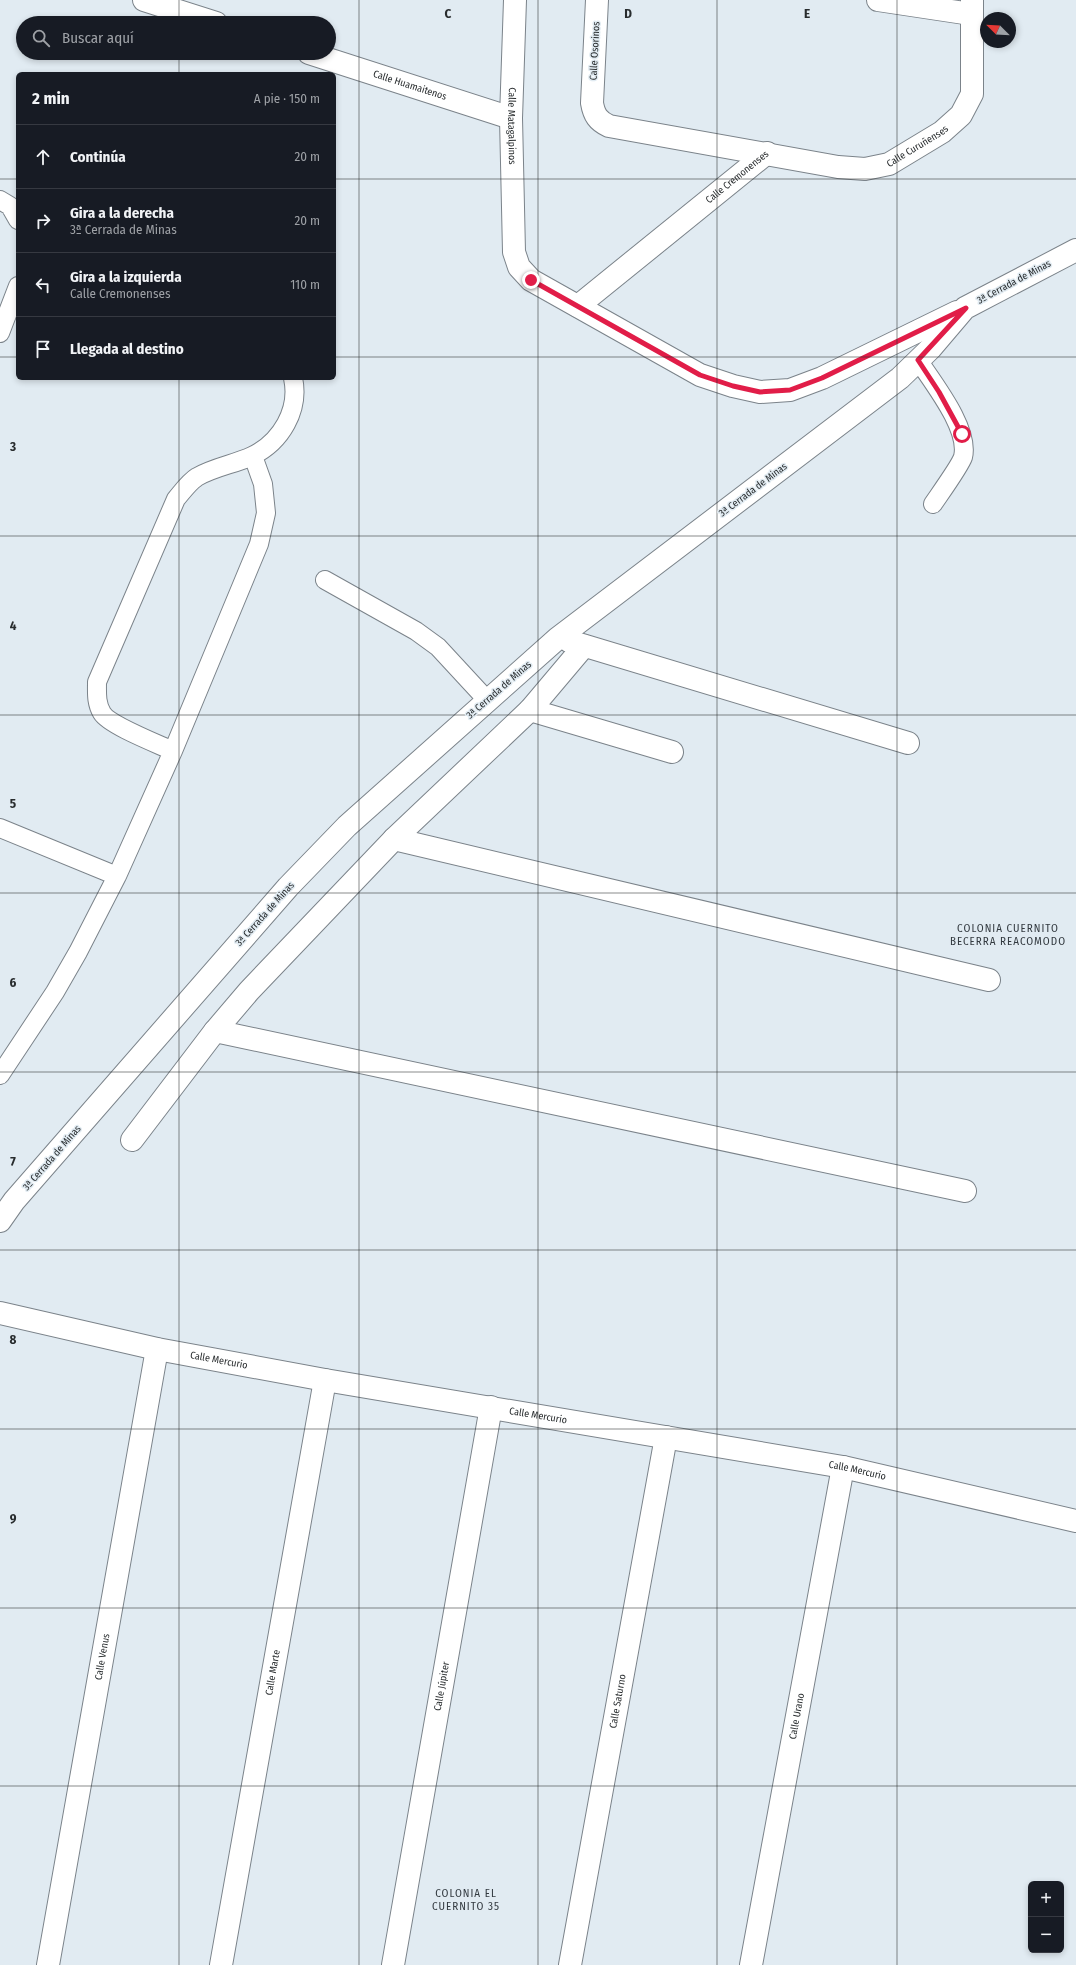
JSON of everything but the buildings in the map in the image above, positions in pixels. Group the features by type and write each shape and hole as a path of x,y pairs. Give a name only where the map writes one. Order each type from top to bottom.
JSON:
{"street":[{"path":"144,0 194,16"},
{"name":"Calle Matagalpinos","path":"514,0 511,118 514,252 519,267 531,280 578,306"},
{"name":"Calle Osorinos","path":"592,103 597,0"},
{"name":"Calle Curuñenses","path":"767,153 838,166 864,169 889,164 942,132 962,115 972,94 971,7 878,0"},
{"name":"Calle Huamaitenos","path":"331,60 511,118"},
{"name":"Calle Cremonenses","path":"592,103 594,113 600,122 609,126 767,153"},
{"name":"Calle Cremonenses","path":"578,306 767,153"},
{"name":"3ª Cerrada de Minas","path":"0,1221 14,1201 288,887 347,826 558,638 900,378 966,308 1076,250"},
{"path":"578,306 700,375 733,386 760,392 790,390 822,378 966,308"},
{"path":"558,638 908,743"},
{"path":"132,1140 215,1031 249,991 394,839 530,710 584,646"},
{"path":"530,710 672,752"},
{"path":"394,839 989,980"},
{"path":"215,1031 965,1191"},
{"name":"Calle Mercurio","path":"0,1313 157,1349 325,1380 843,1467 1076,1521"},
{"name":"Calle Venus","path":"48,1965 157,1349"},
{"name":"Calle Marte","path":"222,1965 325,1380"},
{"name":"Calle Júpiter","path":"393,1965 491,1407"},
{"name":"Calle Saturno","path":"570,1965 666,1437"},
{"name":"Calle Urano","path":"751,1965 843,1467"}],"lane":[{"path":"0,200 10,206 16,216"},
{"path":"0,333 16,291"},
{"path":"918,360 939,392 962,434 963,457 933,504"},
{"path":"173,750 115,723 102,714 97,699 97,682 176,499 197,477 253,456 275,440 286,426 294,406 295,386 294,380"},
{"path":"0,1075 70,965 116,876 173,750 259,544 266,513 263,484 253,456"},
{"path":"324,580 416,631 438,647 487,700"},
{"path":"0,828 116,876"}],"district":[{"name":"COLONIA CUERNITO BECERRA REACOMODO","path":"1008,934"},
{"name":"COLONIA EL CUERNITO 35","path":"466,1899"}],"route":[{"path":"531,280 700,375 733,386 760,392 790,390 822,378 966,308 931,348 918,360 939,392 962,434"}]}
